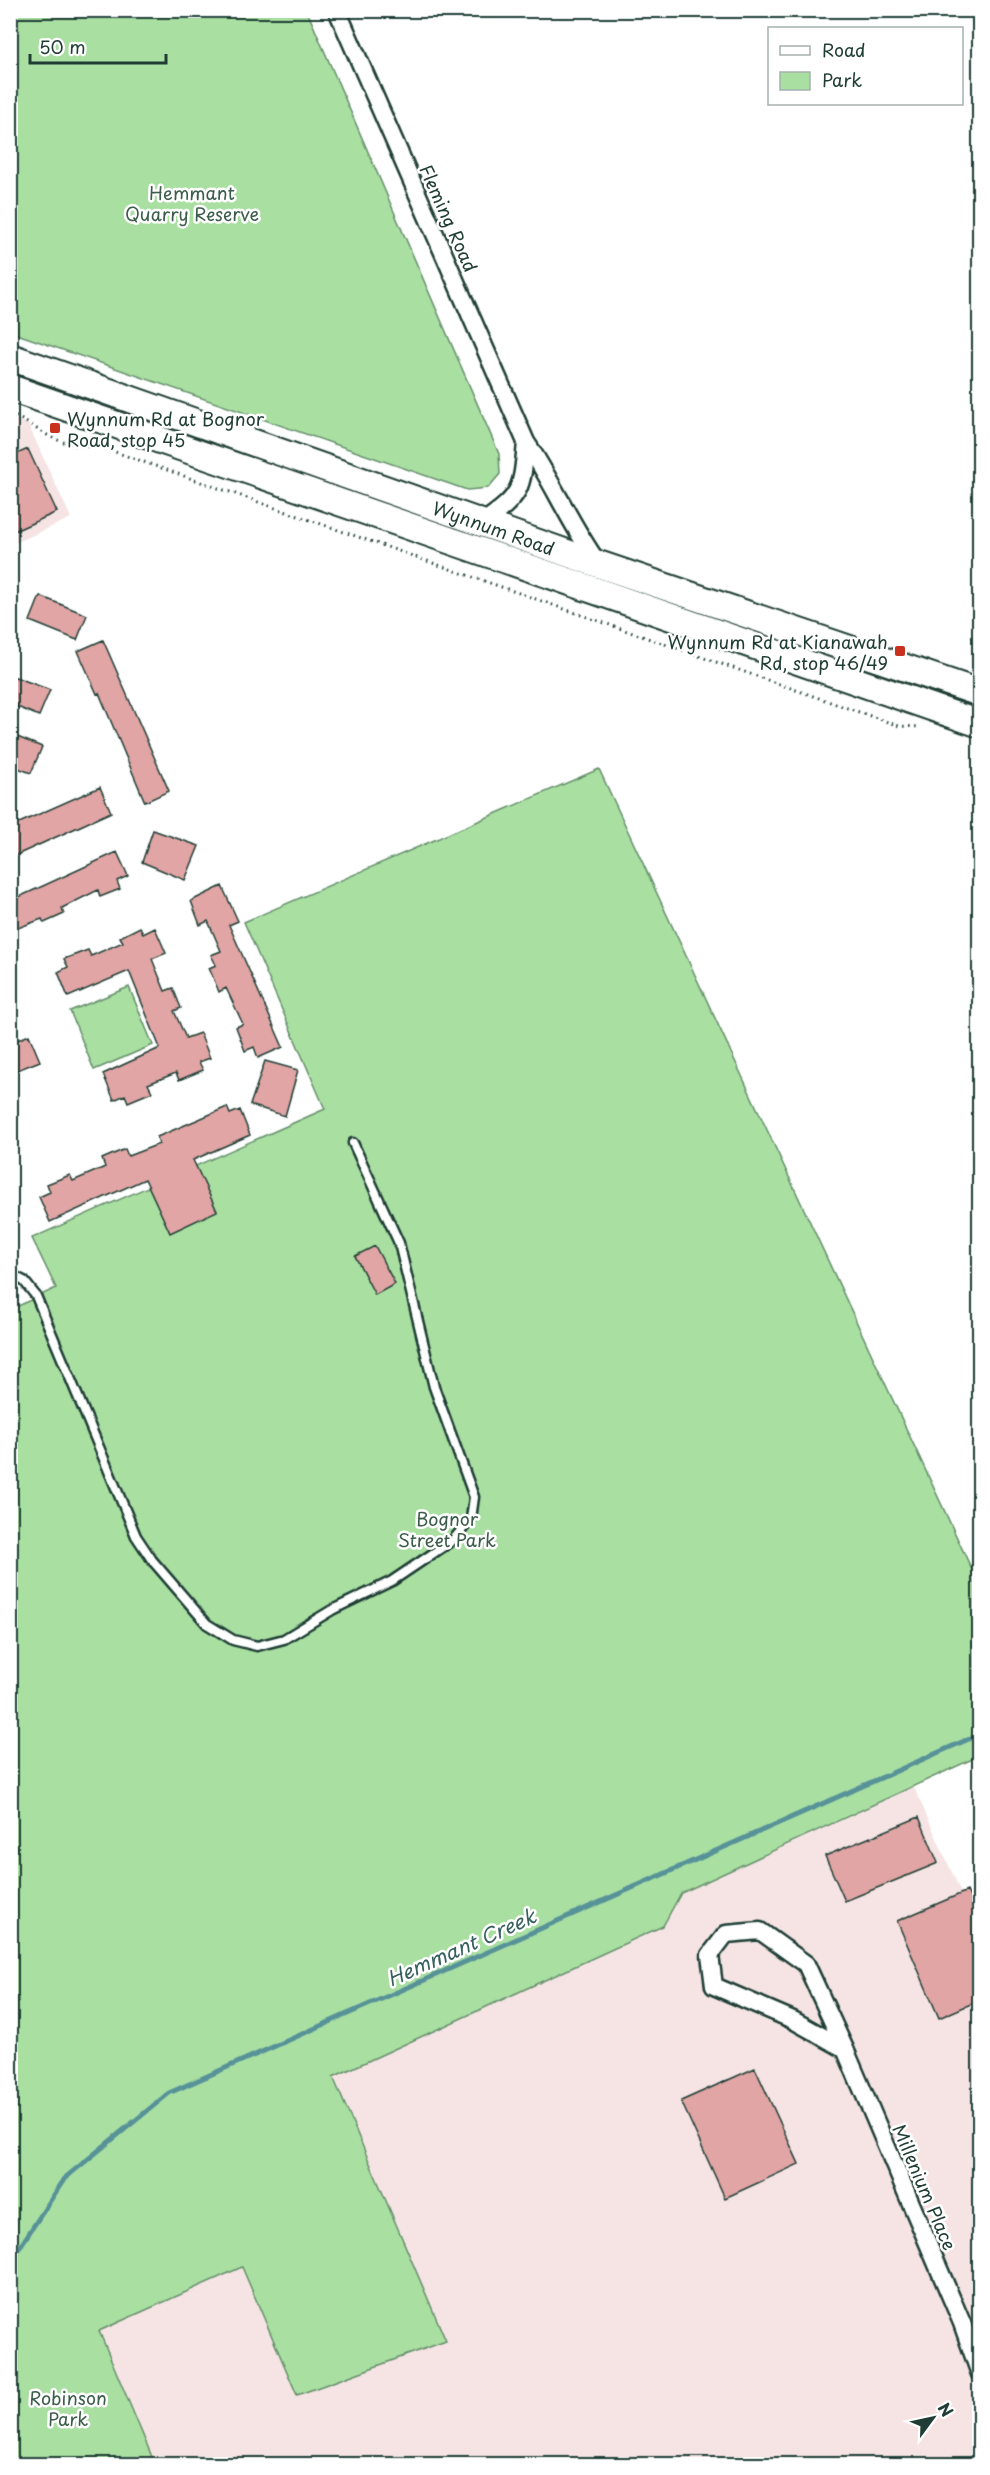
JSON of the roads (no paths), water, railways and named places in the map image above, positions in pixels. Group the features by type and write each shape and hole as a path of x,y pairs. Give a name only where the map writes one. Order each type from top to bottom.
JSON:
{"main road":[{"name":"Wynnum Road","path":"10,357 482,524 980,693"},
{"name":"Wynnum Road","path":"10,388 980,724"}],"street":[{"name":"Fleming Road","path":"337,10 526,442 547,472 575,530 598,564"},
{"name":"Fleming Road","path":"482,524 516,496 524,474 526,442"},
{"name":"Millenium Place","path":"845,2049 793,2020 714,1986 710,1955 726,1934 760,1931 806,1964 845,2049 962,2323 980,2374"}],"lane":[{"path":"10,1274 24,1281 36,1296 136,1536 152,1560 207,1624 224,1635 233,1640 257,1646 284,1639 332,1610 392,1581 453,1540 471,1519 474,1497 434,1387 399,1243 353,1143"}],"waterway":[{"name":"Hemmant Creek","path":"10,2262 65,2178 169,2093 980,1734"}],"place":[{"name":"Wynnum Rd at Bognor Road, stop 45","path":"55,428"},
{"name":"Wynnum Rd at Kianawah Rd, stop 46/49","path":"900,651"}],"park label":[{"name":"Hemmant Quarry Reserve","path":"192,202"},
{"name":"Bognor Street Park","path":"447,1528"},
{"name":"Robinson Park","path":"68,2407"}]}
